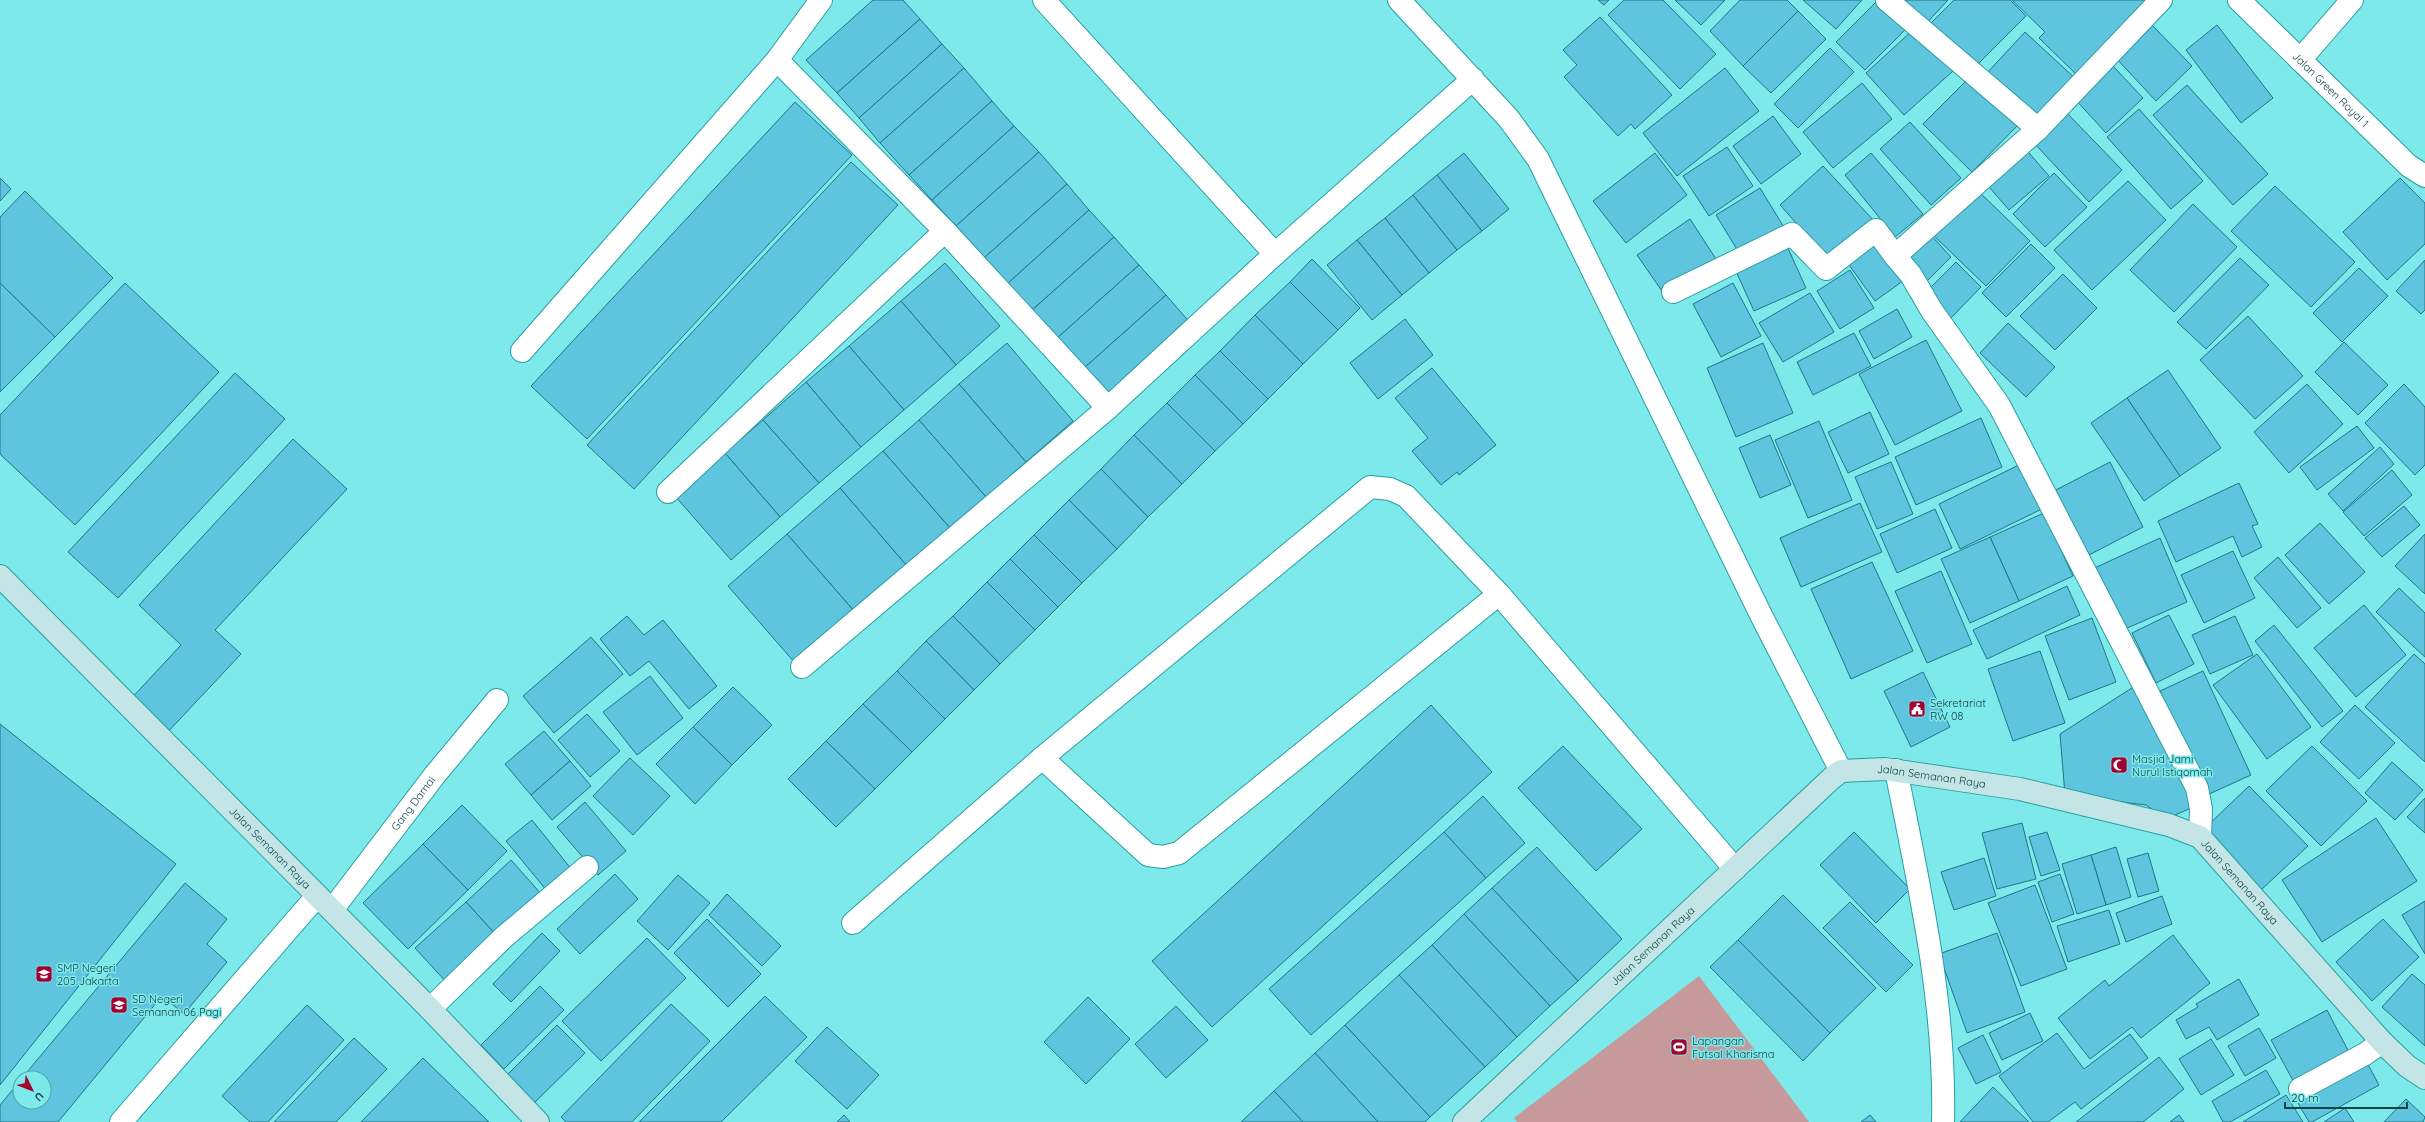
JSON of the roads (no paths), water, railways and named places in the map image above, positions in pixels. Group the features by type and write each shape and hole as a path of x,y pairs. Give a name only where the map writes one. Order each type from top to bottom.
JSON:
{"street":[{"path":"522,351 777,60 821,0"},
{"path":"1044,0 1275,254"},
{"path":"1399,0 1473,78 1509,119 1538,159 1762,617 1841,771"},
{"path":"1887,0 2038,129"},
{"path":"1895,256 2038,129 2161,0"},
{"name":"Jalan Green Royal 1","path":"2239,0 2409,166 2425,176"},
{"path":"2300,60 2352,0"},
{"path":"777,60 945,231 1108,408"},
{"path":"802,667 1108,408 1275,254 1473,78"},
{"path":"1673,292 1792,234 1826,269 1876,230 1895,256 1911,274 1932,311 1999,405 2197,788 2201,809 2200,837"},
{"path":"668,492 945,231"},
{"path":"853,923 1042,758 1370,487 1390,489 1406,496 1499,594 1735,869"},
{"name":"Jalan Semanan Raya","path":"2,584 430,1009 538,1122"},
{"path":"1042,758 1148,855 1162,857 1179,853 1499,594"},
{"name":"Gang Damai","path":"121,1122 324,903 434,776 497,700"},
{"path":"1896,770 1925,916 1943,1060 1943,1122"},
{"name":"Jalan Semanan Raya","path":"1464,1122 1841,771 1896,770 2020,789 2169,825 2200,837 2382,1042 2407,1066 2425,1078"},
{"path":"430,1009 504,937 587,867"},
{"path":"2300,1090 2365,1054 2382,1042"}],"place":[{"name":"Sekretariat RW 08","path":"1917,709"},
{"name":"Masjid Jami Nurul Istiqomah","path":"2119,765"},
{"name":"SMP Negeri 205 Jakarta","path":"44,974"},
{"name":"SD Negeri Semanan 06 Pagi","path":"119,1005"},
{"name":"Lapangan Futsal Kharisma","path":"1679,1047"}]}
